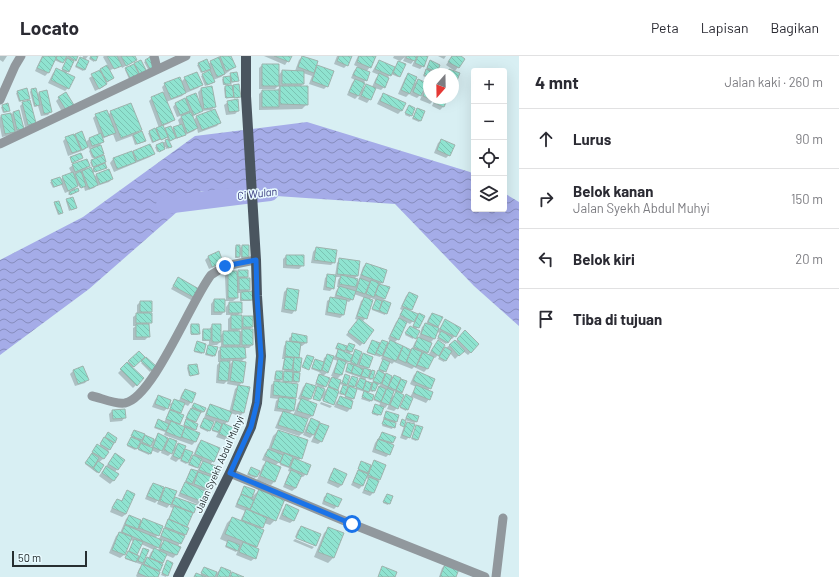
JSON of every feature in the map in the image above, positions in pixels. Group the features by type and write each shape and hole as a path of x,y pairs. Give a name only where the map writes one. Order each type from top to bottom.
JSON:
{"main road":[{"name":"Jalan Syekh Abdul Muhyi","path":"178,577 230,473 251,427 257,403 261,356 246,96 246,56"}],"street":[{"path":"0,100 21,56"},
{"path":"154,56 157,69"},
{"path":"0,144 186,56"},
{"path":"92,396 122,404 130,402 134,399 155,375 211,275 225,266 256,260"},
{"path":"230,473 485,577"},
{"path":"496,577 503,518"}],"water":[{"path":"307,122 470,172 471,212 507,212 507,195 519,202 519,326 474,286 395,204 201,191 89,289 0,355 0,260 83,217 195,136"}],"building":[{"path":"43,56 57,56 49,73 37,68"},
{"path":"57,56 67,56 63,63 56,59"},
{"path":"68,56 78,56 76,61"},
{"path":"91,56 98,56 96,61 90,58"},
{"path":"107,56 117,56 122,66 114,69"},
{"path":"121,56 135,56 137,60 126,66"},
{"path":"220,56 231,56 236,67 226,71"},
{"path":"274,56 292,56 289,62"},
{"path":"302,56 318,61 314,73 298,67"},
{"path":"339,56 352,56 348,66 337,61"},
{"path":"359,56 376,56 371,68 357,62"},
{"path":"407,56 417,56 415,61 406,58"},
{"path":"418,56 428,56 424,67 415,63"},
{"path":"452,56 461,56 465,59 459,68 448,62"},
{"path":"80,57 89,61 85,70 76,66"},
{"path":"150,57 155,68 151,71 145,60"},
{"path":"219,57 225,74 217,77 210,61"},
{"path":"67,58 74,61 69,72 62,69"},
{"path":"207,59 211,69 202,72 198,63"},
{"path":"141,60 147,72 140,75 134,63"},
{"path":"379,60 395,67 391,76 375,69"},
{"path":"430,60 440,65 439,68 427,68"},
{"path":"398,61 406,64 400,77 393,73"},
{"path":"134,64 139,74 130,78 125,68"},
{"path":"262,64 279,64 279,86 262,86"},
{"path":"107,65 114,78 107,82 100,69"},
{"path":"317,65 334,71 328,87 312,81"},
{"path":"357,67 370,72 367,81 353,75"},
{"path":"56,68 75,77 69,89 51,80"},
{"path":"100,70 107,84 99,89 91,74"},
{"path":"210,70 215,82 207,85 202,74"},
{"path":"282,70 304,71 304,84 282,84"},
{"path":"197,72 203,85 190,90 184,77"},
{"path":"237,72 239,81 232,82 230,73"},
{"path":"379,73 389,78 385,88 375,83"},
{"path":"408,73 417,77 410,94 401,90"},
{"path":"230,76 231,84 224,84 223,77"},
{"path":"180,77 186,93 171,99 164,83"},
{"path":"355,79 365,83 359,96 349,92"},
{"path":"418,79 423,81 423,92 421,96 413,92"},
{"path":"239,84 241,97 234,98 233,85"},
{"path":"366,84 376,88 371,100 361,96"},
{"path":"232,85 234,97 226,98 225,86"},
{"path":"212,86 216,107 204,109 201,88"},
{"path":"280,86 308,86 308,105 280,104"},
{"path":"27,88 30,99 20,101 17,91"},
{"path":"36,88 40,105 35,106 31,89"},
{"path":"47,90 52,112 44,114 39,92"},
{"path":"262,90 279,90 279,107 262,107"},
{"path":"66,92 74,105 66,110 58,97"},
{"path":"163,92 175,120 162,125 151,97"},
{"path":"196,93 203,111 194,115 186,97"},
{"path":"383,93 406,103 402,111 380,101"},
{"path":"185,98 190,111 180,115 175,103"},
{"path":"238,99 239,111 229,112 227,101"},
{"path":"30,100 36,123 28,125 22,102"},
{"path":"8,103 10,111 4,112 2,105"},
{"path":"131,103 142,130 121,138 110,111"},
{"path":"436,104 445,104 444,107"},
{"path":"409,105 415,108 412,116 405,113"},
{"path":"417,108 425,111 421,121 413,118"},
{"path":"215,109 221,123 202,130 196,116"},
{"path":"19,110 24,129 17,130 13,112"},
{"path":"107,110 116,133 104,137 95,114"},
{"path":"191,112 198,128 187,133 181,116"},
{"path":"11,113 15,132 5,134 1,115"},
{"path":"182,124 186,135 177,138 173,127"},
{"path":"163,125 168,137 161,140 156,128"},
{"path":"171,126 176,138 170,141 165,128"},
{"path":"155,128 160,139 153,142 149,131"},
{"path":"82,131 88,147 82,150 75,134"},
{"path":"142,131 146,141 137,144 133,135"},
{"path":"101,133 104,142 92,146 89,138"},
{"path":"74,134 81,150 72,153 65,137"},
{"path":"168,139 172,147 168,148 165,140"},
{"path":"441,139 455,145 450,156 437,150"},
{"path":"163,142 165,149 159,152 156,145"},
{"path":"150,144 155,154 137,161 133,151"},
{"path":"101,145 104,154 94,158 90,149"},
{"path":"132,151 136,162 117,169 113,158"},
{"path":"81,153 83,158 72,163 70,157"},
{"path":"104,155 106,162 93,167 91,160"},
{"path":"87,159 90,166 75,172 72,164"},
{"path":"105,163 107,168 95,172 93,168"},
{"path":"91,167 98,185 89,189 82,171"},
{"path":"109,169 113,179 100,184 96,174"},
{"path":"81,171 86,186 81,188 75,174"},
{"path":"73,172 78,186 68,191 62,176"},
{"path":"60,177 63,184 54,187 51,180"},
{"path":"78,188 79,191 70,195 69,192"},
{"path":"73,197 77,208 71,210 66,199"},
{"path":"59,201 63,213 59,214 54,202"},
{"path":"236,245 240,245 240,257 236,257"},
{"path":"242,245 249,245 249,257 242,257"},
{"path":"316,247 337,250 335,263 314,260"},
{"path":"219,251 223,262 212,267 208,256"},
{"path":"286,255 304,255 304,266 286,265"},
{"path":"339,258 360,261 358,276 337,274"},
{"path":"366,263 387,270 383,283 361,275"},
{"path":"238,270 248,270 248,277 238,277"},
{"path":"228,271 237,271 238,298 228,298"},
{"path":"327,274 336,275 334,289 326,287"},
{"path":"341,275 358,279 356,287 339,284"},
{"path":"178,277 199,289 195,298 173,286"},
{"path":"239,278 250,278 250,290 239,290"},
{"path":"360,278 370,282 365,294 356,291"},
{"path":"371,280 379,283 374,297 366,294"},
{"path":"379,284 390,287 385,299 375,295"},
{"path":"339,286 356,291 353,300 336,295"},
{"path":"287,288 299,290 296,311 284,309"},
{"path":"253,291 253,300 241,300 241,292"},
{"path":"409,292 418,296 412,310 402,306"},
{"path":"330,297 347,300 344,315 327,312"},
{"path":"364,297 373,300 367,319 357,316"},
{"path":"214,299 225,299 225,312 214,312"},
{"path":"376,299 382,301 379,311 372,309"},
{"path":"383,300 391,303 387,314 379,311"},
{"path":"140,301 152,301 152,312 140,312"},
{"path":"229,302 242,302 242,313 229,313"},
{"path":"404,308 418,314 414,322 400,315"},
{"path":"136,313 152,313 152,323 136,323"},
{"path":"419,313 425,316 419,328 413,326"},
{"path":"432,313 443,317 438,327 428,322"},
{"path":"231,315 242,315 242,329 231,329"},
{"path":"243,316 253,316 253,327 243,327"},
{"path":"359,318 374,330 364,344 348,332"},
{"path":"399,318 407,322 399,340 390,336"},
{"path":"445,319 461,328 456,337 440,329"},
{"path":"425,323 439,328 435,339 421,334"},
{"path":"136,324 149,324 150,337 136,337"},
{"path":"191,324 199,324 200,334 191,334"},
{"path":"212,324 221,324 221,342 212,342"},
{"path":"410,326 420,331 416,339 405,333"},
{"path":"203,329 211,329 211,340 203,340"},
{"path":"242,329 253,329 253,345 242,345"},
{"path":"465,330 479,344 471,353 457,339"},
{"path":"223,331 240,331 240,345 223,345"},
{"path":"441,331 452,337 448,343 438,337"},
{"path":"292,333 307,336 307,343 291,341"},
{"path":"418,337 432,343 428,353 414,347"},
{"path":"372,340 380,343 375,355 367,352"},
{"path":"382,340 388,342 382,356 376,353"},
{"path":"390,340 403,346 396,361 383,356"},
{"path":"438,340 445,345 439,356 431,351"},
{"path":"455,340 465,351 459,356 449,345"},
{"path":"197,341 206,344 204,353 194,351"},
{"path":"286,341 301,343 299,358 285,356"},
{"path":"338,343 347,346 345,351 336,348"},
{"path":"349,343 355,345 352,352 346,350"},
{"path":"208,345 218,347 215,356 206,354"},
{"path":"403,346 411,350 406,363 398,359"},
{"path":"220,347 245,347 246,358 221,359"},
{"path":"445,347 452,351 446,361 439,357"},
{"path":"412,348 422,352 416,367 406,362"},
{"path":"338,349 353,355 350,362 336,357"},
{"path":"355,349 362,352 357,365 351,362"},
{"path":"139,351 145,357 134,367 128,361"},
{"path":"423,352 434,357 428,369 417,365"},
{"path":"363,353 373,357 369,368 359,365"},
{"path":"327,354 334,356 328,373 322,370"},
{"path":"307,355 314,357 309,370 302,367"},
{"path":"146,357 156,366 152,371 141,361"},
{"path":"285,357 294,358 292,370 283,369"},
{"path":"294,357 302,358 300,372 293,371"},
{"path":"315,359 324,362 321,371 312,368"},
{"path":"338,359 346,362 342,375 334,373"},
{"path":"383,359 390,362 386,372 379,369"},
{"path":"233,360 246,362 243,383 230,381"},
{"path":"220,361 230,361 228,381 218,380"},
{"path":"127,362 144,378 137,386 120,369"},
{"path":"348,363 354,365 351,373 346,371"},
{"path":"197,364 199,374 190,376 188,365"},
{"path":"354,365 363,369 361,376 351,373"},
{"path":"83,366 89,380 78,384 73,370"},
{"path":"364,368 371,370 368,378 361,376"},
{"path":"372,370 375,371 373,379 369,378"},
{"path":"378,370 385,374 381,384 373,381"},
{"path":"276,371 283,371 282,380 275,379"},
{"path":"284,371 293,372 292,382 283,381"},
{"path":"417,371 435,379 431,389 413,381"},
{"path":"294,372 300,373 299,382 293,381"},
{"path":"386,373 392,376 388,387 382,384"},
{"path":"319,374 330,378 326,387 316,383"},
{"path":"345,374 350,376 347,385 342,383"},
{"path":"394,375 401,378 396,390 388,387"},
{"path":"352,376 358,378 355,387 348,385"},
{"path":"332,377 341,380 338,390 328,386"},
{"path":"360,378 366,380 363,390 356,387"},
{"path":"401,379 407,381 402,393 396,390"},
{"path":"274,381 298,384 296,398 273,395"},
{"path":"366,381 372,383 369,392 363,390"},
{"path":"373,382 378,384 375,391 371,390"},
{"path":"306,383 316,386 311,399 301,396"},
{"path":"238,385 250,387 244,413 232,410"},
{"path":"343,385 348,386 345,395 340,393"},
{"path":"416,385 433,392 430,400 413,393"},
{"path":"317,386 325,389 320,401 313,399"},
{"path":"349,386 357,389 354,399 345,396"},
{"path":"379,386 386,389 381,402 374,399"},
{"path":"328,387 339,391 334,405 323,401"},
{"path":"387,388 394,391 389,405 381,402"},
{"path":"185,389 196,393 192,403 181,398"},
{"path":"364,391 374,395 372,401 362,397"},
{"path":"396,391 404,395 398,409 390,405"},
{"path":"406,394 413,398 408,410 400,407"},
{"path":"158,395 171,400 168,409 155,404"},
{"path":"340,396 353,401 351,409 337,404"},
{"path":"279,397 296,399 294,411 277,408"},
{"path":"301,398 317,404 313,416 297,411"},
{"path":"174,399 185,403 181,413 170,409"},
{"path":"194,403 206,408 204,412 192,407"},
{"path":"210,404 232,412 228,422 206,415"},
{"path":"375,404 384,407 381,415 372,413"},
{"path":"191,408 201,412 196,422 186,418"},
{"path":"125,409 126,418 113,419 112,410"},
{"path":"170,410 184,415 180,424 166,419"},
{"path":"283,411 308,419 303,433 278,425"},
{"path":"386,411 399,415 397,422 384,418"},
{"path":"408,413 419,416 417,422 406,418"},
{"path":"204,418 214,422 210,431 200,427"},
{"path":"311,418 320,422 314,435 306,432"},
{"path":"158,419 169,424 166,431 155,427"},
{"path":"186,419 198,424 196,430 184,425"},
{"path":"384,419 396,423 395,428 382,424"},
{"path":"402,419 406,421 404,427 400,425"},
{"path":"171,421 185,427 181,438 166,432"},
{"path":"216,421 222,424 219,432 212,430"},
{"path":"407,422 415,424 410,438 402,435"},
{"path":"223,423 236,429 232,439 219,434"},
{"path":"320,423 329,426 322,442 314,438"},
{"path":"416,425 423,427 418,440 412,438"},
{"path":"185,427 200,433 196,442 181,437"},
{"path":"134,430 145,434 142,440 131,436"},
{"path":"278,430 308,440 302,459 271,448"},
{"path":"108,432 117,438 115,443 105,437"},
{"path":"382,432 396,437 393,443 379,439"},
{"path":"158,433 168,438 162,451 153,447"},
{"path":"145,435 154,439 151,446 142,442"},
{"path":"104,437 114,443 110,450 100,444"},
{"path":"131,437 141,441 137,449 127,445"},
{"path":"169,438 177,441 172,454 164,450"},
{"path":"378,439 394,445 390,455 375,449"},
{"path":"201,440 220,448 214,462 195,454"},
{"path":"141,443 153,448 151,454 138,449"},
{"path":"178,443 186,446 180,459 173,456"},
{"path":"97,444 109,452 104,459 92,452"},
{"path":"185,449 193,452 188,463 181,460"},
{"path":"268,449 283,455 280,463 265,456"},
{"path":"92,453 99,458 93,468 85,463"},
{"path":"115,453 125,460 118,470 108,464"},
{"path":"284,453 293,457 289,467 280,463"},
{"path":"193,455 202,459 198,468 189,464"},
{"path":"294,458 311,465 307,475 290,468"},
{"path":"374,460 386,465 380,480 368,475"},
{"path":"98,461 104,465 99,473 93,469"},
{"path":"203,461 221,468 218,477 199,470"},
{"path":"266,461 281,467 275,482 260,476"},
{"path":"361,461 371,465 368,473 358,469"},
{"path":"106,466 119,474 114,481 102,473"},
{"path":"251,467 260,471 257,477 248,474"},
{"path":"334,468 347,474 342,485 329,480"},
{"path":"191,469 198,471 192,484 186,481"},
{"path":"291,470 302,475 296,488 285,484"},
{"path":"358,470 368,474 363,486 353,482"},
{"path":"198,472 215,478 210,490 194,484"},
{"path":"369,477 379,481 374,493 364,490"},
{"path":"185,482 207,492 203,502 180,493"},
{"path":"153,483 164,487 159,501 147,496"},
{"path":"244,486 255,490 252,498 241,494"},
{"path":"165,487 177,491 171,505 160,501"},
{"path":"259,489 285,499 276,521 250,510"},
{"path":"127,490 135,494 126,514 112,508 117,499 122,501"},
{"path":"327,493 342,499 338,507 324,501"},
{"path":"241,494 254,500 250,509 237,504"},
{"path":"387,494 393,496 390,504 383,502"},
{"path":"175,497 197,505 194,513 172,504"},
{"path":"286,504 299,510 294,521 282,515"},
{"path":"174,506 193,513 187,527 169,519"},
{"path":"246,509 267,518 263,528 242,520"},
{"path":"129,515 141,520 138,529 125,524"},
{"path":"232,517 264,530 257,547 225,534"},
{"path":"143,518 163,526 159,536 139,528"},
{"path":"168,519 189,528 186,535 165,527"},
{"path":"125,525 162,540 159,548 122,532"},
{"path":"301,526 321,534 316,546 296,538"},
{"path":"328,527 344,533 334,558 318,552"},
{"path":"164,528 185,536 181,544 161,536"},
{"path":"119,532 132,537 125,555 112,550"},
{"path":"134,539 143,542 137,555 129,551"},
{"path":"164,540 181,547 177,555 160,549"},
{"path":"228,540 240,545 238,551 226,546"},
{"path":"243,542 259,549 256,559 239,552"},
{"path":"143,548 149,550 143,563 138,561"},
{"path":"154,548 167,554 163,563 150,558"},
{"path":"128,551 139,556 136,562 125,558"},
{"path":"147,557 163,564 160,571 144,564"},
{"path":"167,560 173,563 168,576 162,573"},
{"path":"142,564 160,572 158,577 147,577 138,573"},
{"path":"445,564 459,569 456,577 440,577"},
{"path":"382,566 397,572 395,577 378,577"},
{"path":"204,567 217,572 215,577 209,577 201,573"},
{"path":"221,567 231,571 229,577 217,577"},
{"path":"232,572 244,577 230,577"},
{"path":"196,573 206,577 194,577"}],"waterway":[{"name":"Ci Wulan","path":"165,205 270,192"}],"route":[{"path":"225,266 256,260 259,344 261,356 257,403 251,427 230,473 352,524"}]}
